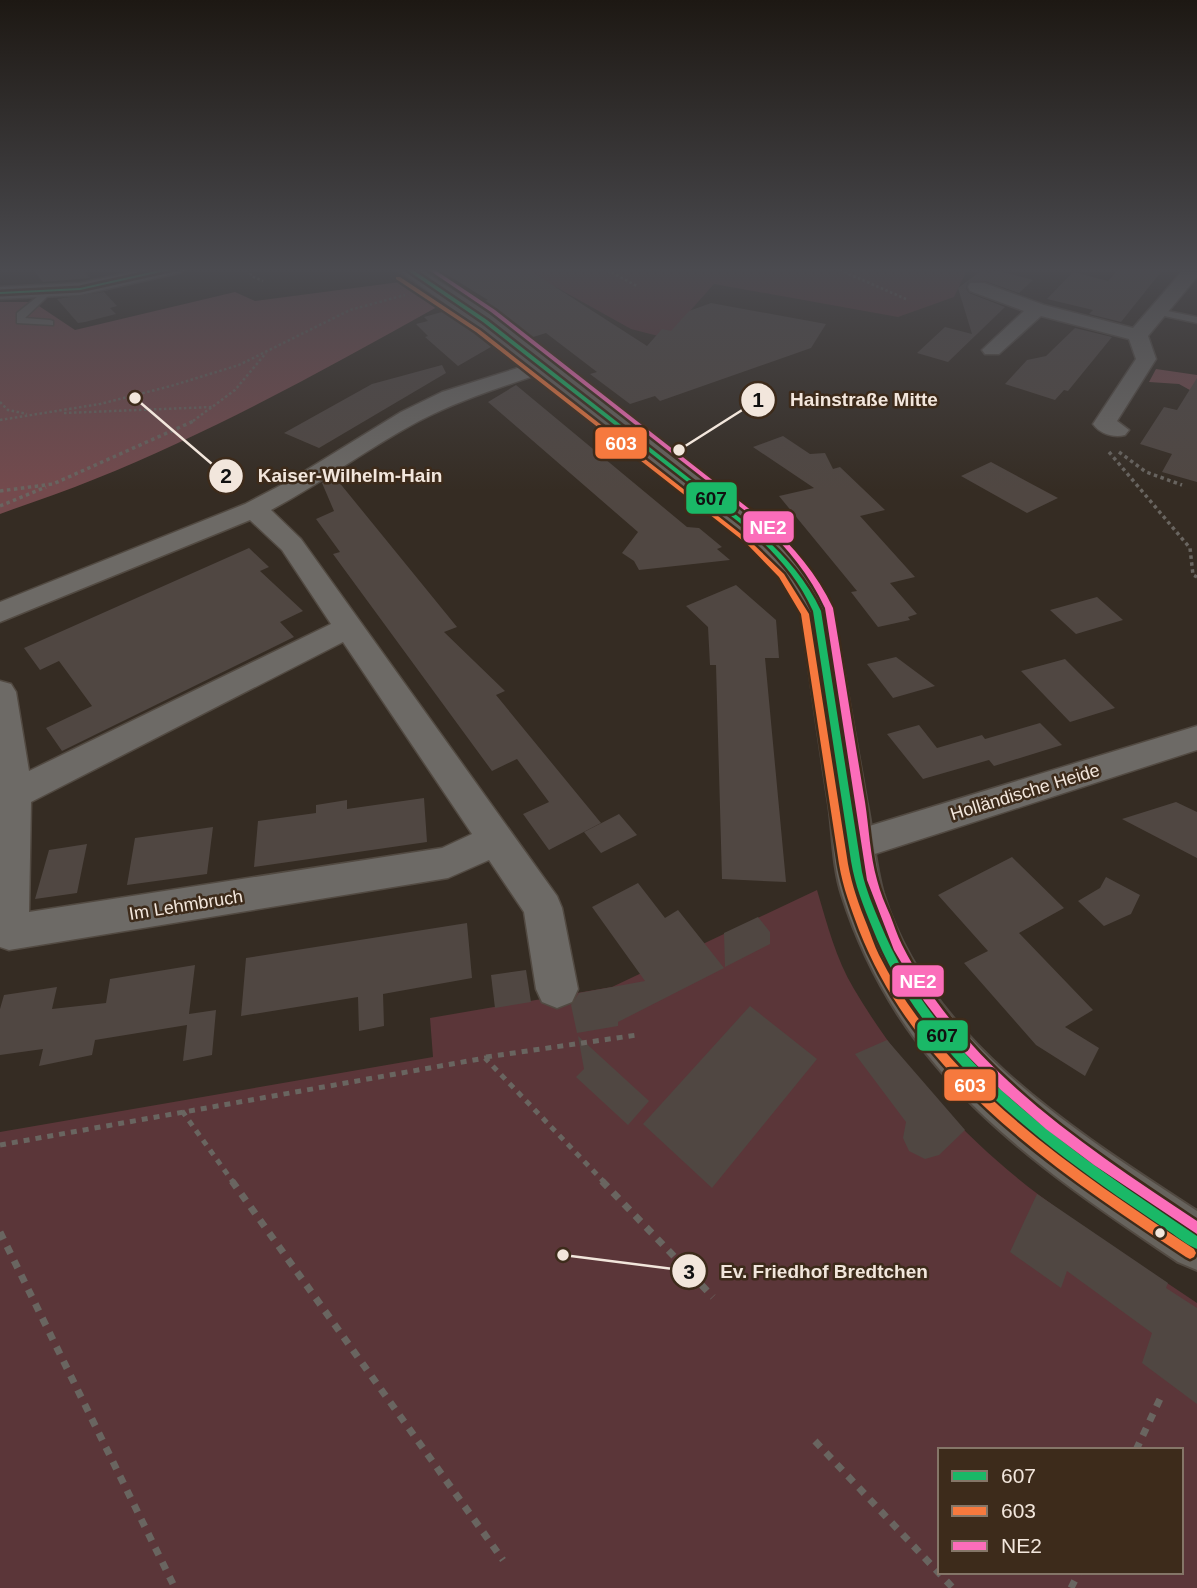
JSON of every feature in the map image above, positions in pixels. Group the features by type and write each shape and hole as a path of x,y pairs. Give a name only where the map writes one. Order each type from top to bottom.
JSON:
{"street":[{"path":"512,342 756,533 782,556 803,580 817,611 862,892 882,947 904,987 954,1056 988,1091 1069,1158 1197,1243"},
{"path":"992,350 1001,342"},
{"path":"1117,430 1104,424 1146,359 1140,342"},
{"path":"0,613 254,509 296,487 410,417 450,397 485,383 543,366"},
{"path":"254,509 292,545 543,908 557,989"},
{"path":"14,794 347,628"},
{"name":"Im Lehmbruch","path":"1,702 14,794 9,933 447,863 495,840"},
{"name":"Holländische Heide","path":"853,846 1197,738"}],"path":[{"path":"0,420 100,404 171,386 239,365 287,342"},
{"path":"0,506 196,420 234,390 266,353"},
{"path":"0,402 8,410 42,413 212,407"},
{"path":"1117,430 1108,441 1122,455 1146,472 1182,485"},
{"path":"1101,444 1190,548 1193,575 1197,578"},
{"path":"0,491 53,484"},
{"path":"0,1145 485,1058 637,1035"},
{"path":"485,1058 713,1297"},
{"path":"181,1111 503,1560"},
{"path":"0,1232 176,1588"},
{"path":"1137,1448 1160,1399"},
{"path":"815,1441 938,1572"},
{"path":"940,1574 953,1588"}],"shaded area":[{"path":"0,342 373,342 183,441 83,484 0,514"},
{"path":"1156,369 1197,375 1197,394 1179,384 1149,382"},
{"path":"817,890 837,953 854,989 892,1046 936,1101 986,1151 1039,1195 1197,1303 1197,1588 0,1588 0,1132 433,1057 430,1018 612,987"}],"building":[{"path":"431,342 496,344 458,366"},
{"path":"558,342 641,342 647,346 650,342 815,342 811,348 660,401 655,396 630,404 590,374 597,372"},
{"path":"929,342 969,342 948,362 917,353"},
{"path":"1060,342 1108,342 1068,391 1064,390 1055,400 1005,384 1027,360 1046,356"},
{"path":"442,365 446,373 319,448 284,433 372,384"},
{"path":"1197,378 1197,482 1162,472 1172,454 1140,444 1164,407 1177,410"},
{"path":"516,385 687,527 699,528 722,547 717,549 730,560 639,570 634,561 622,553 638,532 488,402"},
{"path":"783,436 810,454 825,453 833,469 840,467 885,510 860,516 915,577 890,583 917,614 908,617 910,620 878,627 851,592 857,591 779,496 814,488 753,447"},
{"path":"991,462 1058,498 1027,513 961,476"},
{"path":"334,476 457,627 444,632 505,691 496,695 601,823 549,850 523,814 549,802 517,759 492,771 333,554 340,552 316,519 334,511 322,483"},
{"path":"249,548 269,567 260,571 303,611 280,622 294,637 62,751 46,728 92,706 59,661 40,670 24,648"},
{"path":"736,585 776,620 779,658 765,658 786,882 722,879 716,665 710,665 708,627 686,606"},
{"path":"1097,597 1123,620 1076,634 1050,610"},
{"path":"896,657 935,686 893,698 867,664"},
{"path":"1065,659 1115,708 1070,722 1021,671"},
{"path":"1040,723 1062,745 994,766 989,760 923,779 887,734 919,725 937,748 982,735 985,739"},
{"path":"424,798 427,842 254,867 258,821 316,813 316,805 347,800 347,809"},
{"path":"1176,802 1197,812 1197,858 1122,819"},
{"path":"619,814 637,835 601,853 584,832"},
{"path":"213,827 207,874 127,885 135,838"},
{"path":"87,844 77,893 35,899 49,850"},
{"path":"1012,857 1064,908 1019,933 1093,1010 1065,1027 1099,1048 1085,1076 1036,1045 964,963 988,951 938,895"},
{"path":"1106,877 1140,895 1131,914 1104,926 1078,901 1100,888"},
{"path":"638,883 665,918 678,910 724,968 618,1022 618,1026 577,1033 571,1005 579,993 645,981 592,907"},
{"path":"758,917 770,932 770,944 725,967 724,933"},
{"path":"467,923 472,978 383,994 384,1026 359,1031 358,997 241,1016 246,958"},
{"path":"195,965 189,1014 216,1010 212,1055 183,1061 187,1025 95,1040 92,1055 39,1066 43,1049 0,1055 0,1009 4,995 57,987 52,1009 106,1003 110,979"},
{"path":"526,970 531,1002 495,1008 491,975"},
{"path":"750,1006 817,1059 712,1188 643,1124"},
{"path":"578,1036 649,1101 628,1125 576,1077 584,1069"},
{"path":"887,1040 965,1130 939,1155 925,1159 909,1151 903,1138 906,1122 855,1054"},
{"path":"1037,1194 1168,1283 1166,1288 1197,1308 1197,1404 1142,1363 1152,1333 1067,1271 1061,1288 1010,1252"}],"transit line":[{"name":"603","path":"492,342 748,542 782,576 805,614 851,897 875,956 906,1010 944,1059 988,1103 1086,1182 1190,1253"},
{"name":"607","path":"512,342 756,533 791,569 806,589 817,611 863,894 887,952 918,1005 956,1053 999,1096 1045,1136 1197,1243"},
{"name":"NE2","path":"533,342 764,523 784,542 817,583 829,608 872,880 898,947 928,998 964,1044 1005,1086 1050,1125 1197,1228"}],"place":[{"name":"Kaiser-Wilhelm-Hain","path":"135,398"},
{"name":"Hainstraße Mitte","path":"679,450"},
{"name":"Ev. Friedhof Bredtchen","path":"563,1255"}]}
